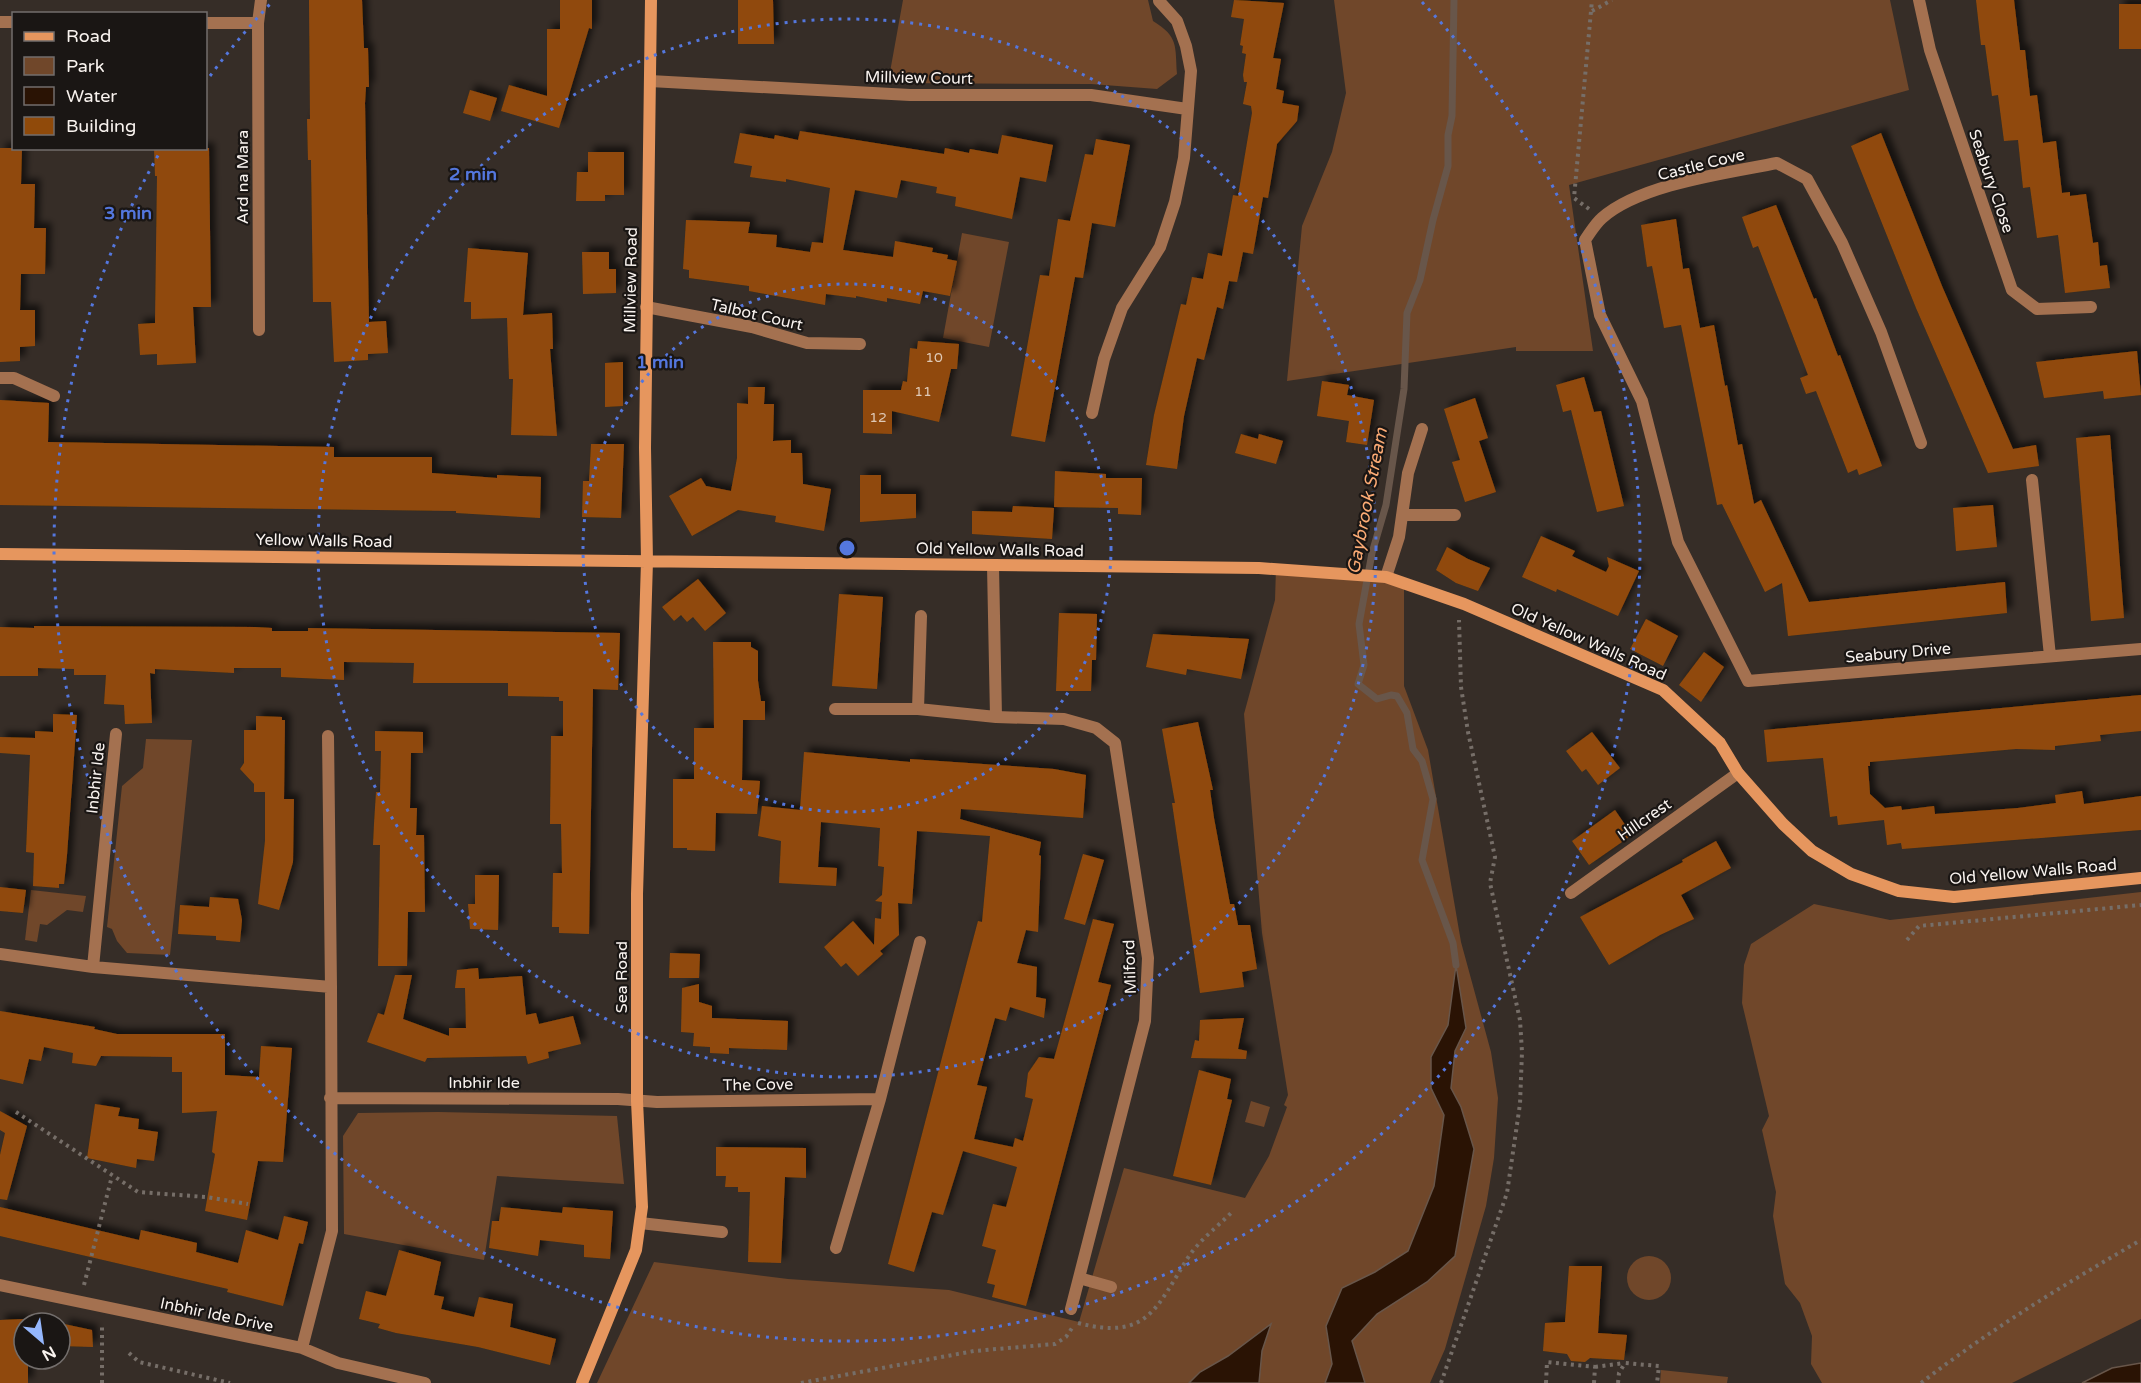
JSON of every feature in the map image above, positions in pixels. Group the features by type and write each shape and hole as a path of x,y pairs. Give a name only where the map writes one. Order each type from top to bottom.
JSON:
{"street":[{"name":"Ard na Mara","path":"260,330 258,23 261,0"},
{"name":"Millview Road","path":"647,561 646,307 651,0"},
{"name":"Seabury Close","path":"1919,0 1930,50 2012,290 2037,309 2091,307"},
{"path":"1092,413 1104,359 1122,308 1160,247 1175,202 1184,158 1186,109 1191,71 1186,46 1177,21 1160,1"},
{"path":"207,23 258,23"},
{"name":"Millview Court","path":"650,81 910,95 1091,94 1186,109"},
{"name":"Castle Cove","path":"1748,681 1678,542 1642,401 1600,315 1585,240 1601,219 1620,205 1677,184 1777,163 1807,179 1842,243 1881,332 1921,443"},
{"name":"Talbot Court","path":"646,307 752,327 807,343 860,344"},
{"path":"0,378 14,378 54,396"},
{"path":"1384,577 1399,537 1408,472 1422,429"},
{"path":"2032,480 2050,656"},
{"path":"1402,516 1455,515"},
{"name":"Yellow Walls Road","path":"0,554 647,561"},
{"name":"Old Yellow Walls Road","path":"647,561 1259,568 1384,577 1464,604 1663,690 1720,743 1738,773 1783,824 1812,851 1851,874 1899,891 1954,897 2141,878"},
{"name":"Sea Road","path":"582,1383 631,1266 640,1223 642,1182 637,1101 638,894 647,561"},
{"path":"993,566 996,717"},
{"path":"918,709 921,616"},
{"name":"Seabury Drive","path":"1748,681 2141,649"},
{"name":"Milford","path":"835,709 918,709 996,717 1064,719 1096,728 1115,743 1147,946 1145,1021 1071,1309"},
{"name":"Inbhir Ide","path":"93,968 116,735"},
{"path":"302,1348 332,1231 328,736"},
{"name":"Hillcrest","path":"1571,893 1738,773"},
{"path":"836,1248 880,1099 920,942"},
{"path":"0,954 93,968 331,987"},
{"name":"Inbhir Ide","path":"330,1098 637,1101"},
{"name":"The Cove","path":"637,1101 880,1099"},
{"path":"640,1223 722,1232"},
{"path":"1079,1278 1111,1287"},
{"name":"Inbhir Ide Drive","path":"0,1285 302,1348 338,1363 425,1383"}],"path":[{"path":"1593,0 1574,198 1601,219"},
{"path":"1591,12 1612,0"},
{"path":"1441,1383 1507,1193 1520,1104 1522,1052 1520,1020 1490,883 1495,857 1468,732 1461,687 1459,619 1464,604"},
{"path":"1907,940 1920,926 2141,905"},
{"path":"16,1112 138,1192 206,1197 248,1204"},
{"path":"80,1302 112,1176"},
{"path":"1074,1322 1102,1329 1132,1327 1150,1315 1190,1254 1231,1213"},
{"path":"1921,1383 1975,1341 2045,1296 2141,1240"},
{"path":"102,1383 101,1333 105,1308"},
{"path":"801,1383 974,1351 1055,1344 1066,1337 1074,1322 1071,1309"},
{"path":"129,1353 139,1362 230,1383"},
{"path":"1546,1383 1547,1362 1595,1367 1625,1363 1659,1366 1657,1383"},
{"path":"1618,1383 1619,1373 1625,1363"},
{"path":"1593,1383 1595,1367"}],"green space":[{"path":"903,0 1148,0 1153,21 1167,32 1174,43 1177,74 1157,89 1091,84 888,83"},
{"path":"1334,0 1890,0 1909,90 1569,185 1593,351 1516,351 1516,347 1287,381 1302,226 1332,152 1346,93"},
{"path":"962,233 1009,242 989,347 943,338"},
{"path":"1276,568 1404,583 1404,686 1428,750 1461,942 1491,1052 1498,1098 1494,1158 1486,1206 1445,1349 1430,1383 597,1383 654,1262 788,1279 949,1290 1079,1322 1124,1168 1245,1198 1269,1156 1287,1107 1284,1105 1288,1095 1262,933 1244,714 1275,600"},
{"path":"146,739 192,740 170,955 127,953 117,941 112,929 107,927 122,786 143,768"},
{"path":"31,890 86,896 83,912 67,910 47,925 40,924 37,942 25,940"},
{"path":"2141,892 2141,1319 2012,1383 1822,1383 1811,1364 1812,1336 1800,1303 1785,1284 1773,1216 1776,1192 1762,1130 1769,1116 1742,1003 1744,965 1751,944 1814,904 1890,920"},
{"path":"1251,1101 1270,1107 1264,1127 1245,1122"},
{"path":"438,1112 617,1116 624,1184 497,1176 484,1260 344,1234 343,1136 358,1113"},
{"path":"1649,1256 1657,1257 1665,1262 1670,1270 1670,1286 1665,1294 1657,1299 1649,1300 1641,1299 1633,1294 1628,1286 1627,1278 1628,1270 1633,1262 1641,1257"},
{"path":"1661,1370 1728,1377 1727,1383 1660,1383"}],"water":[{"path":"1456,965 1466,1028 1455,1051 1451,1088 1461,1107 1474,1149 1455,1256 1427,1282 1377,1314 1352,1341 1365,1383 1325,1383 1332,1364 1326,1326 1342,1288 1375,1272 1408,1251 1434,1186 1444,1115 1431,1088 1431,1057 1448,1025"},
{"path":"1271,1324 1262,1351 1259,1383 1189,1383 1200,1372 1228,1356"},
{"path":"2141,1363 2141,1383 2082,1383 2112,1368"}],"building":[{"path":"309,0 362,0 364,48 368,48 369,87 366,87 365,103 369,322 386,321 388,353 368,354 368,360 334,362 331,302 313,302 311,160 308,160 307,119 310,119"},
{"path":"560,0 592,0 592,29 589,28 559,128 501,111 509,85 547,96 547,29 560,29"},
{"path":"738,0 773,0 774,44 738,44"},
{"path":"1234,0 1284,3 1273,58 1281,59 1276,89 1284,91 1282,103 1299,106 1297,121 1277,144 1268,198 1263,197 1253,254 1243,252 1237,282 1229,281 1223,309 1217,307 1204,360 1197,358 1184,416 1177,469 1146,465 1154,415 1181,304 1186,305 1192,277 1203,279 1208,253 1222,256 1233,195 1238,196 1252,113 1251,106 1243,104 1247,82 1244,82 1243,75 1246,54 1242,53 1243,46 1240,45 1244,19 1231,17"},
{"path":"1976,0 2014,0 2020,50 2025,50 2030,96 2037,95 2043,143 2056,141 2062,193 2070,192 2070,196 2086,194 2093,243 2098,242 2100,266 2107,265 2110,288 2065,293 2058,235 2037,238 2030,187 2023,188 2018,140 2004,141 1998,95 1992,96 1985,45 1981,45"},
{"path":"2119,4 2141,4 2141,49 2119,49"},
{"path":"470,90 497,98 490,121 463,113"},
{"path":"800,131 944,154 945,148 969,153 970,149 998,154 1002,135 1053,145 1046,182 1020,177 1012,219 955,206 956,197 936,193 937,187 901,180 897,198 855,190 843,250 893,257 895,241 933,248 932,252 948,255 947,259 957,261 950,296 923,291 920,304 887,298 887,302 856,296 856,298 826,294 825,305 749,291 749,286 689,278 689,270 683,269 686,220 750,222 748,233 777,235 776,247 810,252 812,242 823,243 830,188 786,179 786,182 750,177 752,166 734,163 740,133 774,139 775,135 798,140"},
{"path":"1881,133 1942,286 2013,449 2036,445 2039,466 1988,473 1916,308 1851,146"},
{"path":"1096,139 1130,145 1115,227 1092,223 1083,278 1075,277 1045,442 1011,436 1040,275 1049,276 1058,219 1070,221 1085,154 1093,155"},
{"path":"0,148 12,148 12,150 22,150 21,184 35,184 34,228 46,228 45,274 21,274 20,310 35,310 35,346 20,347 20,361 0,362"},
{"path":"209,148 211,307 193,307 196,363 157,365 157,354 140,355 138,324 155,323 157,176 155,176 154,150 207,150"},
{"path":"588,152 624,152 624,195 605,195 605,201 576,201 577,172 588,172"},
{"path":"1776,205 1838,356 1840,355 1882,466 1859,475 1857,469 1848,473 1816,391 1806,394 1800,378 1808,375 1758,246 1753,248 1742,217"},
{"path":"1676,219 1683,269 1689,268 1700,328 1714,325 1738,445 1742,444 1754,504 1761,500 1809,602 2005,582 2007,613 1788,636 1782,583 1765,592 1722,504 1717,505 1681,325 1664,328 1652,266 1647,267 1641,225"},
{"path":"468,248 528,253 523,315 552,313 553,349 550,349 557,436 511,435 513,379 509,379 507,318 471,319 471,302 464,302"},
{"path":"582,252 609,252 609,269 616,269 616,293 583,294"},
{"path":"918,341 959,344 957,369 951,369 939,422 892,411 892,434 863,433 863,390 901,390 903,381 907,382 910,348 917,349"},
{"path":"2137,351 2141,395 2104,399 2103,391 2044,398 2036,362"},
{"path":"623,362 623,406 605,407 605,363"},
{"path":"1584,377 1594,412 1601,411 1624,506 1597,512 1571,410 1563,412 1556,385"},
{"path":"1322,381 1349,385 1347,395 1374,400 1367,445 1346,442 1349,421 1317,416"},
{"path":"748,387 765,387 764,404 774,404 773,441 791,440 791,453 802,453 803,484 831,489 824,531 775,522 776,516 738,510 692,536 669,496 701,478 706,486 731,491 737,458 737,403 748,404"},
{"path":"1475,398 1488,438 1479,441 1496,492 1465,502 1452,462 1460,460 1444,409"},
{"path":"0,400 49,403 48,442 334,447 334,457 432,457 432,473 497,478 497,475 541,477 540,518 456,513 456,511 0,505"},
{"path":"1241,434 1258,439 1259,434 1283,441 1276,464 1235,453"},
{"path":"2110,435 2124,618 2091,621 2076,438"},
{"path":"591,444 624,444 621,518 582,517 583,481 589,481"},
{"path":"1055,471 1106,474 1106,478 1142,478 1141,515 1118,514 1118,508 1054,507"},
{"path":"860,475 881,475 881,494 916,494 916,518 860,522"},
{"path":"1993,505 1997,547 1956,551 1953,508"},
{"path":"1013,506 1054,508 1052,539 972,534 972,511 1012,512"},
{"path":"1541,536 1575,551 1572,556 1606,572 1609,566 1607,557 1639,571 1618,616 1557,589 1556,592 1522,577"},
{"path":"1447,547 1490,568 1478,591 1456,583 1436,570"},
{"path":"698,579 726,613 705,631 693,617 687,622 681,615 674,621 662,607"},
{"path":"839,594 883,597 877,689 832,686"},
{"path":"1059,613 1097,614 1096,660 1092,660 1091,691 1056,691"},
{"path":"1646,619 1678,636 1663,666 1630,649"},
{"path":"34,626 255,627 272,628 272,631 308,631 308,628 620,633 618,690 593,689 589,934 559,933 559,927 552,927 553,873 562,873 561,824 550,824 551,736 563,736 563,701 559,701 559,697 508,696 508,683 413,683 414,663 344,662 344,680 281,677 281,668 234,668 234,673 155,669 155,674 150,673 152,723 125,724 124,705 104,704 106,675 74,675 74,669 38,668 38,676 0,676 0,627 34,628"},
{"path":"1153,634 1249,639 1241,679 1187,669 1186,675 1146,667"},
{"path":"713,642 751,642 751,647 758,651 758,681 761,701 765,701 765,720 743,720 742,780 760,781 757,814 716,813 715,851 673,848 673,779 694,779 694,728 714,728"},
{"path":"1704,652 1724,667 1701,702 1679,685"},
{"path":"2141,695 2141,731 2100,735 2101,741 2055,746 2055,750 2016,749 1870,762 1868,766 1870,794 1885,808 1901,806 1902,810 1934,806 1935,814 2056,803 2055,795 2082,791 2084,804 2141,796 2141,830 1902,849 1901,843 1887,845 1884,820 1838,825 1837,816 1830,817 1823,758 1767,762 1764,730"},
{"path":"53,714 77,715 64,884 59,884 59,888 33,886 34,853 26,852 30,755 0,753 0,737 35,738 35,731 53,732"},
{"path":"256,716 282,717 282,720 285,720 284,799 294,799 293,862 279,910 258,904 265,841 265,792 254,792 254,784 240,769 244,763 244,730 256,730"},
{"path":"1198,722 1213,790 1210,790 1214,818 1230,904 1234,904 1238,925 1250,925 1257,969 1242,972 1244,987 1200,993 1172,803 1175,803 1162,729"},
{"path":"375,731 423,732 423,753 411,753 410,808 417,808 416,835 424,835 425,912 408,912 407,966 378,966 380,845 373,845 376,792 380,792 381,751 375,751"},
{"path":"1592,732 1620,768 1598,785 1586,769 1582,772 1566,751"},
{"path":"804,752 910,762 910,759 1054,769 1086,775 1083,818 961,809 960,819 1041,842 1038,932 1026,930 1017,963 1037,967 1036,997 1046,999 1044,1018 1010,1007 1006,1021 995,1018 977,1085 987,1087 974,1139 1013,1147 1015,1138 1023,1141 1033,1099 1025,1097 1028,1073 1039,1057 1054,1059 1093,919 1114,924 1098,982 1111,985 1026,1306 992,1297 995,1285 987,1283 996,1250 982,1246 993,1204 1006,1207 1017,1167 963,1151 943,1215 932,1212 914,1272 888,1264 978,921 982,922 990,836 917,831 912,904 898,903 899,935 880,951 883,954 858,976 846,963 841,967 824,947 853,921 874,945 875,918 881,919 882,902 875,901 882,895 884,867 878,866 880,828 821,822 818,867 837,868 836,886 779,883 781,841 758,836 762,806 800,810"},
{"path":"1615,810 1632,835 1589,865 1572,841"},
{"path":"1716,841 1731,868 1681,895 1694,919 1660,935 1609,965 1580,917 1683,862 1682,860"},
{"path":"1083,854 1104,860 1085,925 1064,919"},
{"path":"475,875 499,875 498,930 470,929 468,904 475,904"},
{"path":"0,887 26,890 23,913 0,911"},
{"path":"210,897 238,899 242,920 240,942 216,940 216,936 178,934 180,905 209,907"},
{"path":"670,953 700,954 699,978 669,978"},
{"path":"478,968 479,979 522,976 526,1015 536,1013 539,1024 573,1016 581,1044 548,1052 549,1058 528,1064 526,1056 427,1058 425,1062 367,1042 378,1013 384,1015 395,975 412,975 403,1019 449,1036 449,1028 466,1028 465,988 455,988 457,970"},
{"path":"699,984 699,1002 712,1006 712,1018 788,1021 787,1050 729,1048 729,1054 710,1053 710,1047 693,1046 694,1033 681,1032 682,988"},
{"path":"0,1011 95,1027 94,1029 117,1034 225,1034 225,1075 259,1077 261,1046 292,1048 283,1162 258,1161 247,1220 205,1211 215,1154 212,1152 217,1111 182,1113 182,1072 172,1072 172,1057 101,1056 96,1066 72,1063 73,1053 44,1047 41,1061 29,1059 23,1084 0,1079"},
{"path":"1244,1018 1238,1049 1247,1051 1246,1059 1191,1058 1195,1040 1199,1041 1200,1020"},
{"path":"1199,1070 1231,1079 1227,1099 1232,1100 1211,1185 1173,1176"},
{"path":"95,1104 120,1108 118,1116 139,1119 138,1129 158,1132 154,1161 137,1159 136,1168 87,1158"},
{"path":"0,1111 27,1126 7,1200 0,1199 0,1155 5,1133 0,1130"},
{"path":"716,1147 806,1148 806,1178 785,1177 781,1263 748,1262 750,1192 738,1192 738,1187 725,1187 726,1176 716,1176"},
{"path":"0,1207 139,1240 141,1230 197,1243 196,1252 238,1263 246,1230 278,1240 284,1216 308,1222 303,1244 299,1243 283,1306 227,1292 228,1289 0,1236"},
{"path":"501,1207 562,1213 563,1207 613,1211 610,1259 584,1257 584,1245 540,1240 538,1256 489,1248 492,1221 499,1221"},
{"path":"399,1250 441,1262 434,1295 444,1297 441,1309 474,1317 479,1297 513,1304 510,1327 556,1339 550,1365 478,1347 396,1333 378,1328 380,1324 359,1319 366,1291 386,1296"},
{"path":"1569,1266 1602,1266 1598,1333 1627,1335 1624,1360 1590,1358 1585,1362 1571,1361 1567,1354 1543,1351 1545,1323 1565,1322"},
{"path":"0,1320 12,1320 12,1371 28,1371 28,1383 0,1383"},
{"path":"72,1326 92,1330 93,1347 72,1346"}],"waterway":[{"name":"Gaybrook Stream","path":"1454,0 1452,116 1448,135 1448,166 1420,280 1407,313 1404,389 1386,505 1372,553 1359,624 1364,665 1358,684 1377,699 1391,695 1397,696 1407,713 1413,749 1422,761 1433,799 1422,860 1453,943 1456,965"}]}
